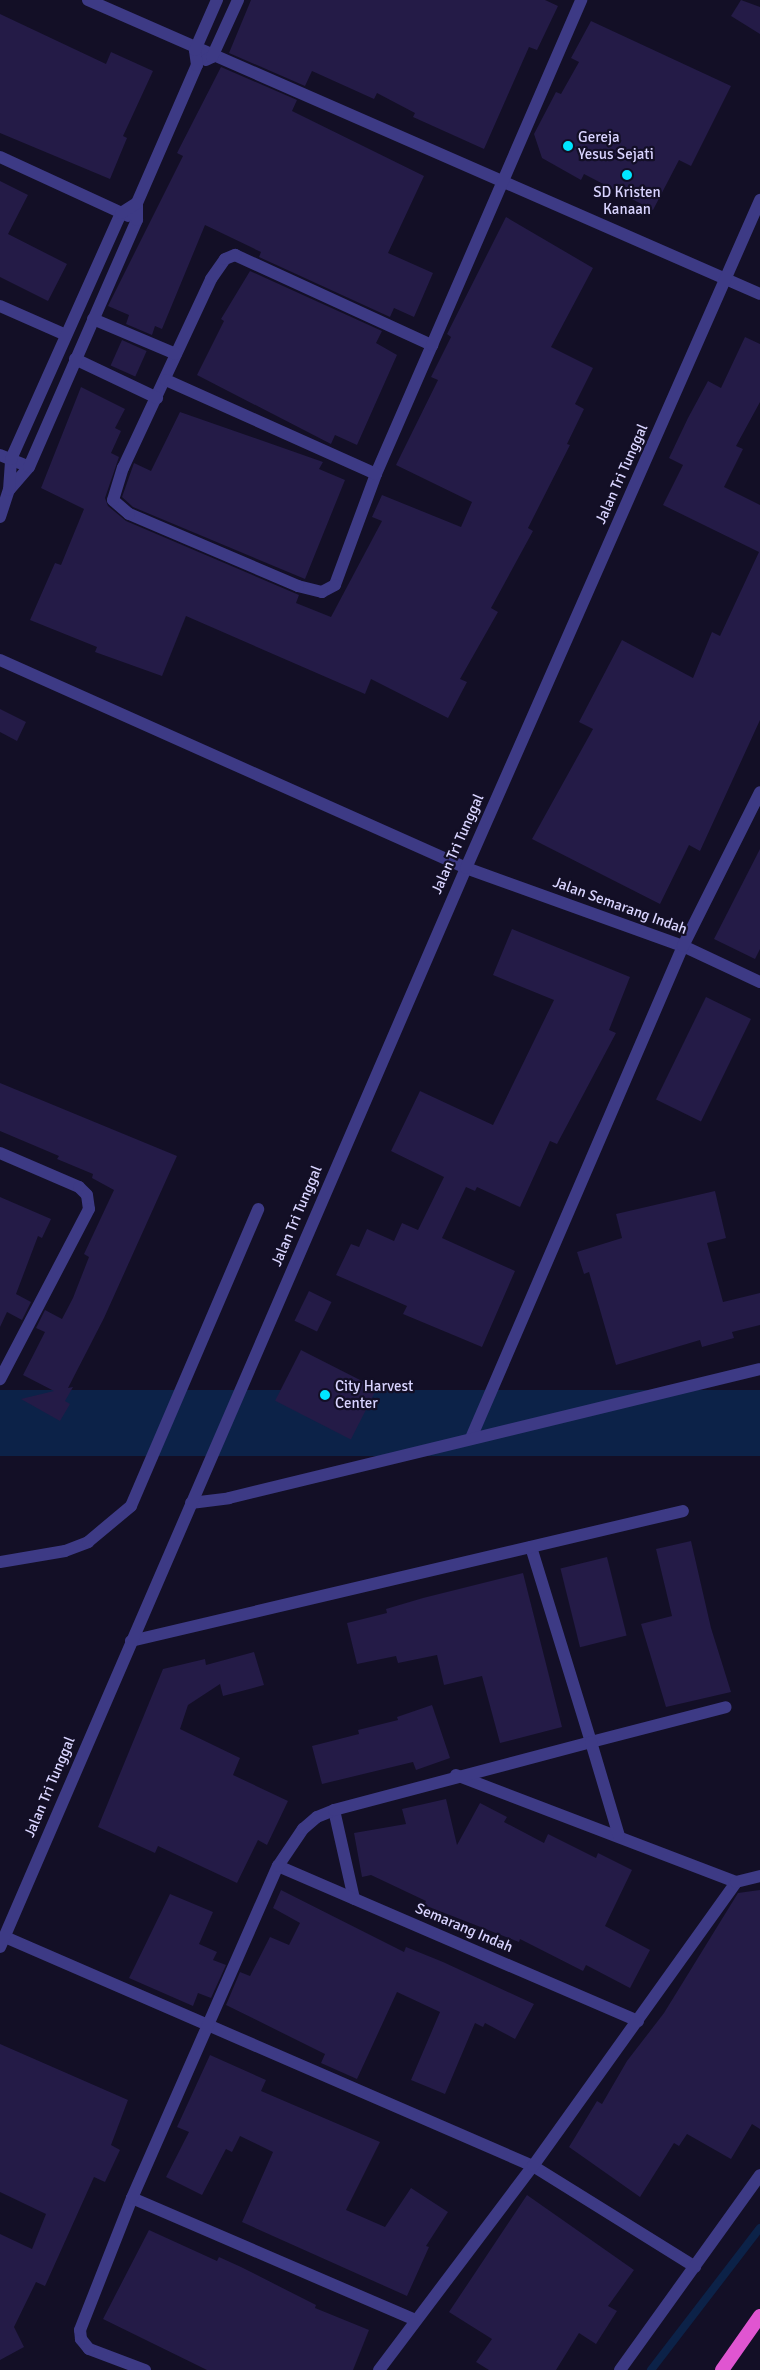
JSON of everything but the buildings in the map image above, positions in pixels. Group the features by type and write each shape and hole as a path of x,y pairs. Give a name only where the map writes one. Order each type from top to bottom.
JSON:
{"highway":[{"path":"722,2370 760,2316"}],"street":[{"path":"88,0 195,50 760,294"},
{"path":"8,490 28,467 74,359 137,220 137,203 197,64 195,50 216,0"},
{"path":"197,64 212,57 238,0"},
{"path":"432,345 235,255 225,260 211,279 166,380 123,468 113,500 129,514 298,586 322,592 335,585 376,474 432,345 502,182 581,0"},
{"path":"0,157 137,220"},
{"name":"Jalan Tri Tunggal","path":"2,1942 138,1623 466,868 760,200"},
{"path":"0,517 8,490 5,457 66,335 121,213 137,203"},
{"path":"0,306 66,335"},
{"path":"93,319 176,354"},
{"path":"74,359 157,398"},
{"path":"166,380 376,474"},
{"path":"5,457 28,467"},
{"name":"Jalan Semarang Indah","path":"0,660 466,868 683,946 760,982"},
{"path":"471,1438 683,946 760,792"},
{"path":"0,1152 79,1187 87,1196 88,1209 0,1379"},
{"path":"0,1562 65,1551 88,1542 131,1506 258,1209"},
{"path":"191,1503 760,1369"},
{"path":"131,1641 683,1511"},
{"path":"531,1547 618,1836"},
{"path":"144,2370 89,2349 80,2335 132,2198 210,2027 278,1866 310,1822 334,1810 455,1775 726,1707"},
{"path":"455,1775 736,1882 760,1876"},
{"path":"334,1810 354,1898"},
{"name":"Semarang Indah","path":"278,1866 638,2021"},
{"path":"380,2370 415,2320 533,2166 736,1882"},
{"path":"2,1942 210,2027 533,2166 695,2267"},
{"path":"620,2370 760,2175"},
{"path":"132,2198 415,2320"}],"water":[{"path":"0,1390 760,1390 760,1456 0,1456"}],"waterway":[{"path":"651,2370 760,2228"}],"place":[{"name":"Gereja Yesus Sejati","path":"568,146"},
{"name":"SD Kristen Kanaan","path":"627,175"},
{"name":"City Harvest Center","path":"325,1395"}]}
